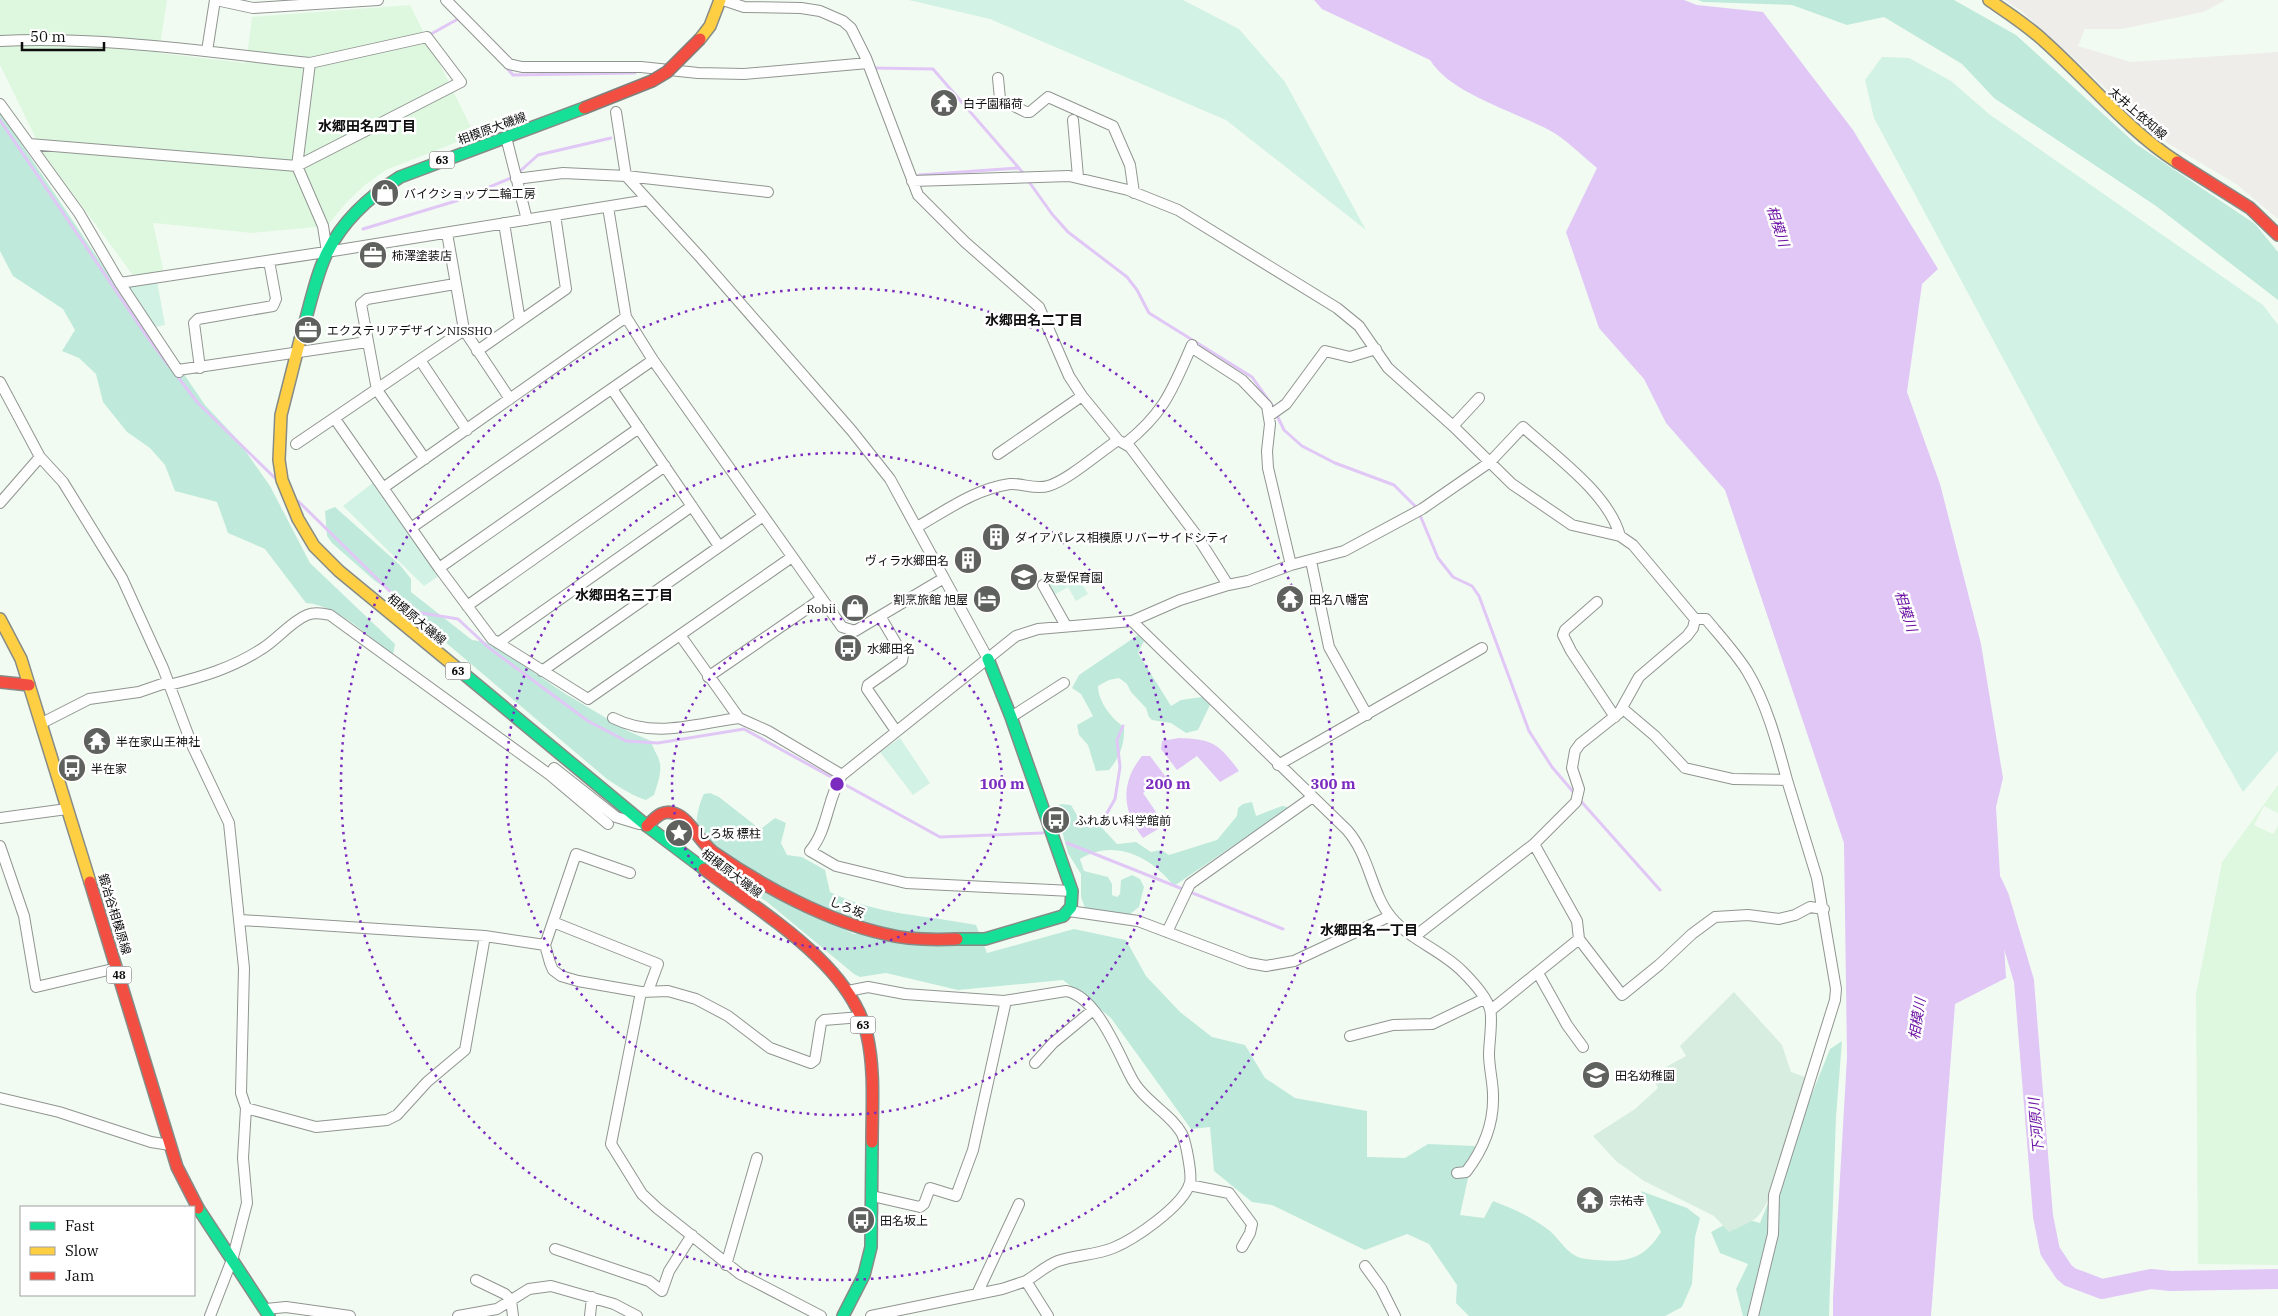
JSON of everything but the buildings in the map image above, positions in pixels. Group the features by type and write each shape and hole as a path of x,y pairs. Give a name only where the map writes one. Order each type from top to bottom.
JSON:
{"main road":[{"name":"相模原大磯線","path":"722,0 710,26 700,39 667,72 652,81 413,171 384,187 352,215 327,252 296,354 279,429 278,460 288,499 314,546 339,571 647,826 816,954 848,991 861,1017 869,1043 873,1076 872,1196 871,1247 868,1262 860,1286 843,1316"},
{"name":"太井上依知線","path":"1989,0 2027,26 2115,113 2155,147 2239,199 2258,214 2278,235"},
{"name":"鍛冶谷相模原線","path":"0,619 21,659 42,723 170,1145 186,1188 268,1313"},
{"path":"988,659 1012,717 1072,891 1069,911"},
{"path":"0,682 28,685"},
{"name":"しろ坂","path":"647,826 658,815 666,812 675,813 682,817 706,848 746,875 826,914 855,926 890,936 924,940 985,940 1040,924 1063,916 1069,911"}],"street":[{"path":"207,52 216,0 253,8 378,0"},
{"path":"446,0 509,64 522,67 641,67 698,73 744,74 868,63"},
{"path":"722,0 744,7 801,8 832,16 851,28 873,75 918,194 929,208 1038,307 1069,376 1082,396 1197,536 1228,585"},
{"path":"0,41 40,39 84,41 310,63 427,37 461,82 297,166 29,144"},
{"path":"310,63 297,166 323,226 327,252"},
{"path":"998,78 1000,99 1026,112 1030,112 1048,97 1112,126 1130,165 1134,193"},
{"path":"0,104 79,213 120,283 179,371 367,342"},
{"path":"616,112 626,176 852,431 890,479 988,659"},
{"path":"1073,120 1078,177"},
{"path":"506,137 527,220"},
{"path":"516,179 563,173 626,176 768,192"},
{"path":"912,181 1021,176 1078,177 1134,193 1178,210 1337,308 1359,326 1388,368 1453,426 1512,484 1572,525 1620,536 1633,545 1695,619"},
{"path":"120,283 327,252 648,200"},
{"path":"608,207 626,317 654,360 842,627 855,631 944,578"},
{"path":"477,351 565,292 567,288 555,215"},
{"path":"504,223 520,321"},
{"path":"447,233 464,330 510,399"},
{"path":"200,368 194,323 198,319 273,306 276,299 269,260"},
{"path":"425,459 377,390 361,304 364,300 455,284"},
{"path":"383,488 626,317"},
{"path":"296,444 464,330"},
{"path":"917,528 960,502 996,487 1013,484 1034,488 1048,486 1121,442 1158,414 1170,396 1192,346 1242,380 1267,406 1270,416 1268,468 1291,565"},
{"path":"1270,416 1282,409 1325,352 1350,357 1376,349"},
{"path":"420,360 467,430"},
{"path":"411,528 654,360"},
{"path":"0,382 40,457 63,482 122,578 169,683 192,745 229,823 241,920 244,1010 241,1093 246,1108 243,1158 247,1203 233,1257 210,1316"},
{"path":"612,389 720,546"},
{"path":"998,454 1082,396"},
{"path":"1453,426 1479,398"},
{"path":"335,419 439,568 492,639 588,699 792,556"},
{"path":"1072,891 906,882 836,866 810,851 816,845 835,787 842,775 1016,636 1038,629 1132,620 1180,600 1228,585 1248,581 1291,565 1311,561 1348,549 1422,509 1490,462 1523,427 1584,482 1615,520 1620,536"},
{"path":"439,568 639,428"},
{"path":"0,503 40,457"},
{"path":"467,606 665,466"},
{"path":"498,643 692,506"},
{"path":"542,671 763,516"},
{"path":"1311,561 1328,647 1367,715"},
{"path":"1043,585 1066,626"},
{"path":"708,677 821,599"},
{"path":"1596,602 1565,630 1563,635 1571,651 1615,717"},
{"path":"42,723 89,699 139,692 214,673 240,662 262,649 306,615 330,615 550,775 608,824"},
{"path":"880,616 903,655 902,661 868,685 867,689 896,731"},
{"path":"1414,937 1534,844 1576,802 1579,789 1572,768 1575,751 1580,744 1615,717 1639,678 1687,636 1693,628 1695,619"},
{"path":"1695,619 1706,619 1748,672 1772,728 1814,866 1824,909 1836,989 1836,1000 1774,1195 1773,1234 1753,1316"},
{"path":"1132,620 1311,798 1346,830 1359,847 1390,916 1414,937 1450,959 1464,972 1484,999 1490,1010 1489,1057 1493,1096 1491,1118 1479,1155 1466,1172 1457,1173"},
{"path":"680,635 708,677 739,718 768,731 842,775"},
{"path":"1278,765 1482,648"},
{"path":"1012,717 1064,683"},
{"path":"1622,708 1655,736 1685,768 1733,778 1787,780"},
{"path":"613,718 640,729 657,731 739,718"},
{"path":"550,775 554,768 616,817 647,826"},
{"path":"1167,932 1183,894 1190,884 1311,798"},
{"path":"0,818 67,808"},
{"path":"1534,844 1577,921 1579,939 1622,995 1659,965 1692,934 1715,917 1748,915 1778,920 1790,918 1810,907 1824,909"},
{"path":"0,846 24,916 36,987 117,968"},
{"path":"630,872 576,854 544,945 554,970 561,976 586,983 645,992 668,991 696,999 728,1016 770,1048 811,1063 815,1060 821,1024 824,1020 861,1017"},
{"path":"1069,911 1138,921 1249,963 1276,965 1294,961 1390,916"},
{"path":"241,920 485,936 544,945"},
{"path":"553,922 611,943 658,964 645,992 611,1144 642,1194 726,1265 821,1316"},
{"path":"246,1108 316,1128 387,1120 396,1115 427,1082 465,1050 485,936"},
{"path":"1490,1010 1579,939"},
{"path":"1538,973 1567,1025 1583,1047"},
{"path":"848,991 868,988 905,994 1004,1001 1066,990 1081,996 1093,1010 1114,1044 1135,1086 1182,1136 1190,1173 1189,1185 1161,1217 1137,1237 1112,1248 1057,1262 1026,1281 1002,1289 871,1316"},
{"path":"1350,1036 1393,1025 1432,1024 1484,999"},
{"path":"872,1196 920,1206 924,1204 930,1188 956,1196 974,1150 984,1094 1006,1010 1004,1001"},
{"path":"1035,1063 1053,1043 1093,1010"},
{"path":"0,1098 59,1112 151,1142 170,1145"},
{"path":"726,1265 757,1158"},
{"path":"1189,1185 1229,1193 1252,1224 1250,1233 1242,1247"},
{"path":"976,1294 1019,1204"},
{"path":"555,1248 649,1281 662,1291 668,1271 692,1235"},
{"path":"1365,1266 1381,1288 1395,1316"},
{"path":"476,1280 505,1294 511,1300 512,1316"},
{"path":"1026,1281 1048,1316"},
{"path":"458,1316 497,1309 540,1286 551,1286 592,1297 637,1316"},
{"path":"590,1316 592,1297"},
{"path":"268,1313 286,1307 350,1316"}],"shaded area":[{"path":"2005,0 2226,0 2203,12 2122,29 2085,29 2078,46 2131,62 2278,52 2278,219 2236,184 2169,144 2140,122 2077,61 2021,11"}],"green space":[{"path":"0,0 167,0 159,53 246,63 252,17 410,5 475,135 386,170 365,185 346,203 327,226 252,233 153,223 164,273 135,278 43,153 0,65"},
{"path":"909,0 1183,0 1239,29 1285,82 1366,230 1226,120 990,19"},
{"path":"1698,0 1954,0 2016,35 2136,144 2255,224 2278,252 2278,300 2156,206 1994,98 1962,64 1884,17 1847,25 1792,5 1703,2"},
{"path":"1882,57 1909,58 1951,81 1989,114 2263,305 2278,325 2278,751 2243,792 2122,580 1874,118 1865,80"},
{"path":"0,112 107,272 175,361 205,405 237,439 270,486 310,563 395,644 393,655 341,616 318,605 306,603 265,549 228,533 217,502 175,491 165,465 150,448 127,432 103,402 96,374 79,358 62,351 75,330 63,309 13,276 0,251"},
{"path":"157,281 165,325 154,327 128,286"},
{"path":"374,482 440,575 424,586 343,506"},
{"path":"335,507 400,565 411,579 411,592 472,640 485,642 503,651 564,693 628,731 651,741 660,764 659,778 654,795 646,800 642,799 607,779 438,636 419,610 375,581 332,543 327,536 325,511"},
{"path":"1073,569 1088,594 1076,601 1068,587 1054,595 1048,583"},
{"path":"1138,635 1144,641 1138,653 1171,706 1181,700 1202,697 1210,705 1198,730 1186,733 1171,723 1152,720 1146,708 1131,692 1127,684 1119,678 1109,680 1098,686 1103,703 1114,719 1124,727 1124,739 1119,755 1109,770 1096,771 1088,745 1079,735 1077,725 1093,716 1081,694 1072,688 1079,675"},
{"path":"900,738 930,783 913,795 880,752"},
{"path":"2278,785 2278,813 2264,806 2254,825 2273,834 2278,826 2278,1265 2198,1264 2196,994 2222,862"},
{"path":"710,793 719,797 756,826 762,828 775,818 786,823 781,843 787,855 802,857 825,870 830,892 848,900 883,910 976,925 987,953 1074,929 1126,940 1146,976 1180,1012 1212,1037 1245,1045 1265,1078 1295,1098 1367,1111 1367,1157 1405,1158 1428,1144 1475,1146 1460,1215 1484,1218 1493,1201 1516,1210 1550,1231 1567,1249 1578,1257 1617,1261 1626,1260 1641,1254 1655,1241 1661,1232 1641,1191 1687,1208 1700,1218 1695,1237 1692,1284 1682,1307 1665,1316 1469,1316 1456,1303 1457,1285 1429,1244 1407,1234 1365,1250 1272,1205 1252,1202 1214,1171 1210,1127 1191,1129 1111,1018 1063,980 958,990 886,973 860,977 854,974 766,901 747,890 748,885 854,934 860,933 771,883 722,852 705,838 697,827 697,820 704,794"},
{"path":"1252,802 1256,816 1282,806 1288,807 1285,813 1268,822 1174,886 1155,867 1132,854 1106,850 1080,859 1084,871 1108,877 1112,884 1112,895 1117,897 1120,894 1121,880 1132,875 1140,879 1144,887 1139,907 1125,918 1086,911 1081,897 1081,874 1068,853 1057,812 1060,804 1071,805 1078,817 1090,815 1117,844 1136,842 1151,852 1161,850 1169,855 1217,840 1237,816 1238,808 1243,804"},
{"path":"1734,992 1782,1045 1791,1072 1805,1077 1778,1174 1764,1208 1756,1218 1729,1232 1714,1216 1644,1181 1616,1161 1593,1136 1635,1109 1658,1088 1651,1075 1686,1056 1680,1046"},
{"path":"1842,1041 1836,1117 1829,1316 1743,1316 1736,1289 1748,1264 1720,1253 1711,1232 1739,1217 1760,1223 1830,1049"}],"water":[{"name":"相模川","path":"1314,0 1684,0 1697,5 1763,12 1853,130 1938,269 1922,284 1907,392 1940,484 1981,644 2003,778 1996,807 2006,978 1955,1004 1931,1316 1833,1316 1847,1057 1844,843 1725,490 1666,423 1644,379 1599,328 1566,232 1597,168 1555,134 1535,123 1484,101 1453,83 1430,60 1322,9"},
{"path":"1179,738 1200,740 1214,745 1226,755 1239,771 1220,782 1197,756 1177,770 1161,749 1162,741"},
{"path":"1142,756 1150,756 1166,777 1143,793 1165,825 1143,838 1131,818 1126,797 1130,776"}],"waterway":[{"path":"431,34 458,19 460,21"},
{"path":"505,66 513,75 635,73"},
{"path":"873,68 933,69 1024,174"},
{"path":"0,120 169,366"},
{"path":"518,173 538,155 611,138"},
{"path":"919,175 1019,168"},
{"path":"363,229 456,201 513,177"},
{"path":"1027,179 1052,214 1068,232 1127,277 1137,290 1149,313 1252,377 1272,405 1284,430 1302,446 1335,463 1394,485 1417,508 1438,558 1453,577 1472,586 1479,596 1529,731 1552,767 1575,794"},
{"path":"175,373 197,402 276,479"},
{"path":"298,501 410,611 458,619 488,647 588,721 626,741 658,743 744,729 940,837 1043,833"},
{"path":"1088,826 1103,820 1115,799 1120,767 1117,740 1123,726"},
{"path":"1579,799 1660,890"},
{"path":"1067,843 1283,929"},
{"name":"下河原川","path":"1992,882 1999,897 2024,981 2043,1216 2050,1251 2064,1272 2070,1277 2102,1289 2151,1279 2171,1281 2278,1279"}],"traffic: fast":[{"path":"300,340 316,282 328,251 334,239 368,200 400,177 584,108"},
{"path":"957,939 985,939 1063,916 1071,907 1072,891 1011,717 988,659"},
{"path":"458,669 647,826 704,869"},
{"path":"843,1316 864,1275 871,1247 872,1142"},
{"path":"198,1208 269,1316"}],"traffic: slow":[{"path":"700,39 710,26 720,0"},
{"path":"1989,0 2038,35 2124,120 2158,149 2177,162"},
{"path":"300,340 281,415 279,460 282,480 298,519 314,546 339,571 458,669"},
{"path":"0,619 21,659 90,882"}],"traffic: jam":[{"path":"584,108 652,81 667,72 700,39"},
{"path":"2177,162 2250,208 2278,235"},
{"path":"0,682 29,685"},
{"path":"647,826 663,813 671,812 676,814 686,821 705,845 754,879 841,921 885,934 903,937 957,939"},
{"path":"704,869 776,921 823,962 842,985 857,1009 870,1048 872,1142"},
{"path":"90,882 177,1167 198,1208"}],"place":[{"name":"白子園稲荷","path":"944,103"},
{"name":"バイクショップ二輪工房","path":"385,193"},
{"name":"柿澤塗装店","path":"373,255"},
{"name":"エクステリアデザインNISSHO","path":"308,330"},
{"name":"ダイアパレス相模原リバーサイドシティ","path":"996,537"},
{"name":"ヴィラ水郷田名","path":"968,560"},
{"name":"友愛保育園","path":"1024,577"},
{"name":"割烹旅館 旭屋","path":"987,599"},
{"name":"田名八幡宮","path":"1290,599"},
{"name":"Robii","path":"855,608"},
{"name":"水郷田名","path":"848,648"},
{"name":"半在家山王神社","path":"97,741"},
{"name":"半在家","path":"72,768"},
{"name":"ふれあい科学館前","path":"1056,820"},
{"name":"しろ坂 標柱","path":"679,833"},
{"name":"田名幼稚園","path":"1596,1075"},
{"name":"宗祐寺","path":"1590,1200"},
{"name":"田名坂上","path":"861,1220"}],"district":[{"name":"水郷田名四丁目","path":"367,126"},
{"name":"水郷田名二丁目","path":"1034,320"},
{"name":"水郷田名三丁目","path":"624,595"},
{"name":"水郷田名一丁目","path":"1369,930"}]}
